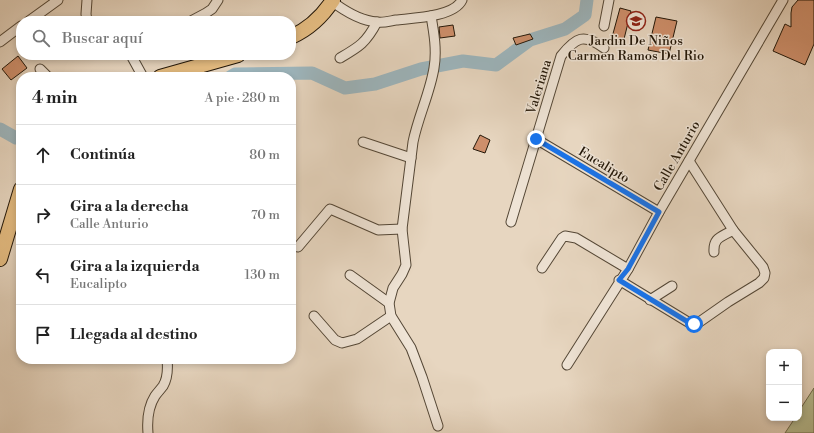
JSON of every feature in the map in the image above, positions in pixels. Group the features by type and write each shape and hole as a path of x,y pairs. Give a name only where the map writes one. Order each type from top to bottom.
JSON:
{"main road":[{"path":"296,34 308,28 316,21 331,1"},
{"path":"178,72 220,60"},
{"path":"0,259 16,206"}],"street":[{"path":"36,16 58,0"},
{"path":"86,16 87,0"},
{"path":"201,16 212,9 218,0"},
{"path":"331,1 353,15 377,22 431,16 456,8 462,0"},
{"path":"604,26 609,0"},
{"name":"Calle Anturio","path":"567,366 619,280 628,269 659,212 783,0"},
{"path":"431,16 436,49 434,68 415,130 411,158 402,229 406,265 393,288 389,303 391,316 411,348 438,426"},
{"path":"340,58 366,41 377,22"},
{"path":"0,42 16,30"},
{"name":"Valeriana","path":"511,222 562,56 571,44 582,38 594,40 604,48"},
{"path":"134,60 140,72"},
{"path":"40,69 43,72"},
{"name":"Eucalipto","path":"536,139 659,212"},
{"path":"363,142 411,158"},
{"path":"619,280 650,300 694,324 698,323 759,283 764,278 766,273 763,266 734,230 689,162"},
{"path":"298,247 330,209 378,230 402,229"},
{"path":"714,252 714,242 734,230"},
{"path":"542,268 562,238 565,236 576,238 628,269"},
{"path":"350,275 389,303"},
{"path":"650,300 672,286"},
{"path":"314,316 335,340 342,343 357,339 391,316"},
{"path":"148,433 147,422 151,404 166,380 168,364"}],"green space":[{"path":"814,388 814,433 785,433 793,421 802,421 802,406"}],"building":[{"path":"798,0 814,0 814,44 805,65 773,51 785,24 791,27 792,7"},
{"path":"620,8 631,11 623,43 611,41"},
{"path":"656,17 677,21 669,54 648,50"},
{"path":"453,25 455,36 440,38 439,27"},
{"path":"530,34 533,39 516,45 513,38"},
{"path":"16,58 16,60 21,60 27,68 22,72 16,72 16,76 11,80 2,69"},
{"path":"480,135 490,140 485,153 473,149"}],"waterway":[{"path":"296,73 312,73 345,88 375,84 421,69 463,61 496,65 530,40 565,29 585,15 587,0"},
{"path":"0,129 16,138"}],"place":[{"name":"Jardin De Niños Carmen Ramos Del Rio","path":"636,21"}],"route":[{"path":"536,139 659,212 628,269 619,280 650,300 694,324"}]}
